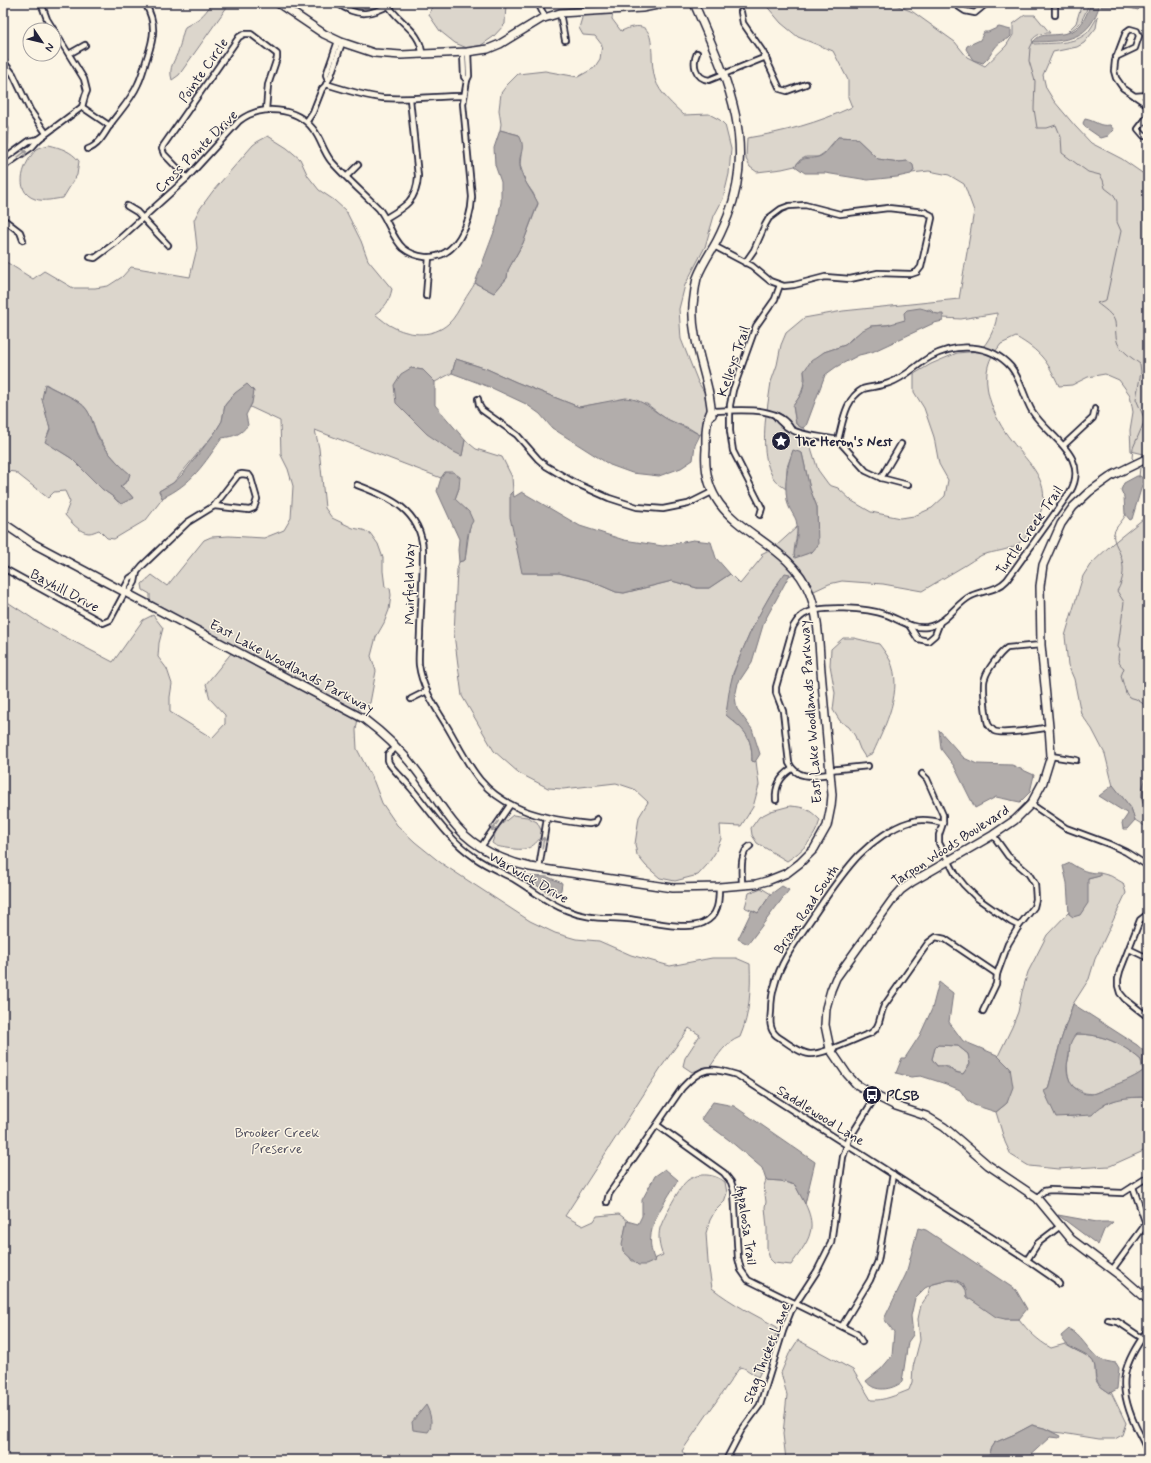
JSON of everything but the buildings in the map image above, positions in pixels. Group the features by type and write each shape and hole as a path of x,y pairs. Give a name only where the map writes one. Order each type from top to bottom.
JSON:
{"street":[{"path":"3,167 82,107 86,91 84,79 47,19 41,3"},
{"path":"88,149 97,144 138,85 152,44 153,34 153,22 145,3"},
{"path":"278,3 324,34 340,42 360,49 383,54 422,55 483,50 496,46 546,17 560,13 642,8 668,3"},
{"path":"337,3 354,13 364,14 374,12 394,3"},
{"path":"538,3 546,17"},
{"name":"East Lake Woodlands Parkway","path":"3,523 34,544 357,715 382,732 397,747 417,771 457,827 481,847 494,855 513,863 539,868 673,888 742,885 767,881 787,873 814,849 823,834 832,800 815,610 807,587 793,567 780,554 729,516 720,506 712,492 706,474 705,439 711,411 711,399 694,329 693,307 698,277 724,228 733,203 738,176 739,137 732,98 724,74 694,3"},
{"path":"953,3 965,11 975,13 986,3"},
{"path":"1055,3 1055,15"},
{"path":"388,5 419,39 422,45 422,55"},
{"path":"742,12 743,23 766,57 780,89 787,92 806,84"},
{"path":"560,13 565,40"},
{"path":"1116,57 1135,48 1139,36 1138,31 1127,30 1116,57 1114,66 1116,78 1120,85 1148,105"},
{"name":"Pointe Circle","path":"187,178 164,154 162,149 163,146 224,58 244,34 251,34 277,54 268,85 266,110"},
{"path":"307,122 313,112 322,89 327,82 326,75 340,42"},
{"path":"69,54 85,45"},
{"path":"426,296 429,257 443,254 453,246 464,229 471,210 472,196 463,109 467,80 464,77 466,52"},
{"path":"697,53 694,63 697,72 702,78 714,79 766,57"},
{"path":"3,61 12,74 30,110 46,133"},
{"path":"327,82 350,92 372,97 410,99 464,96"},
{"path":"1135,96 1148,95"},
{"path":"386,218 411,200 417,187 418,176 410,99"},
{"path":"82,107 110,126"},
{"name":"Cross Pointe Drive","path":"90,257 95,258 109,249 187,178 239,121 249,114 266,110 286,112 307,122 319,137 329,158 386,218 397,241 402,247 414,255 429,257"},
{"path":"1148,116 1138,130 1144,136 1148,136"},
{"path":"3,160 29,141 38,139"},
{"path":"347,176 358,165"},
{"path":"714,246 745,263 770,281 780,285 790,286 825,276 850,278 878,273 911,274 917,272 921,267 932,221 931,215 925,212 888,208 840,214 805,205 792,205 781,208 769,218 754,250 745,263"},
{"path":"127,206 133,208 168,245"},
{"path":"3,219 20,232 23,240"},
{"name":"Kelleys Trail","path":"760,515 762,508 733,452 730,431 730,411 733,390 754,331 775,299 780,285"},
{"name":"Turtle Creek Trail","path":"815,610 852,608 887,615 909,625 927,627 940,622 972,596 997,588 1004,584 1070,492 1074,479 1074,465 1070,454 1064,445 1033,413 1018,379 1008,364 988,351 969,347 939,353 908,373 889,383 862,389 853,396 849,403 838,440"},
{"path":"478,399 482,410 517,435 542,462 573,482 602,496 637,507 663,509 688,504 712,492"},
{"path":"1064,445 1093,418 1095,409"},
{"path":"711,411 761,411 775,415 783,425 802,435 838,440 862,468 872,475 908,484"},
{"path":"881,478 901,444"},
{"name":"Tarpon Woods Boulevard","path":"1148,458 1113,475 1089,492 1073,507 1061,524 1043,565 1040,586 1041,645 1051,756 1043,782 1031,804 1015,820 993,835 901,890 836,978 826,1008 825,1025 830,1049 847,1074 856,1084 896,1106 926,1116 944,1127 988,1165 1037,1198 1059,1227 1083,1250 1112,1270 1148,1300"},
{"path":"126,592 130,578 136,574 142,566 183,527 214,506 238,475 245,474 251,478 257,499 254,508 249,510 214,506"},
{"name":"Muirfield Way","path":"357,485 396,502 415,523 420,536 423,554 420,665 422,678 427,691 470,767 479,779 495,795 520,810 547,818 589,824 595,823 597,819"},
{"name":"Bayhill Drive","path":"3,568 103,623 110,620 126,592"},
{"path":"815,610 802,615 793,626 776,687 776,693 783,711 792,769 801,775 807,776 868,766"},
{"name":"Turtle Creek Trail","path":"909,625 918,639 928,641 935,635 940,622"},
{"path":"1041,645 1007,648 1002,652 985,677 984,683 987,718 989,726 995,731 1001,732 1049,727"},
{"path":"411,698 427,691"},
{"name":"Warwick Drive","path":"397,747 388,754 389,763 408,783 440,825 457,843 474,858 513,879 548,902 564,910 592,918 629,919 676,925 697,924 709,919 716,910 719,902 719,886"},
{"path":"1051,756 1076,760"},
{"path":"776,800 775,791 779,782 785,774 792,769"},
{"path":"922,774 927,779 943,815 939,843 956,874 969,891 1011,922 1019,926"},
{"path":"481,847 510,804"},
{"path":"1031,804 1066,828 1109,844 1126,852 1148,866"},
{"path":"539,868 547,818"},
{"name":"Brian Road South","path":"830,1049 810,1054 802,1052 774,1033 771,1028 771,1003 775,984 782,964 790,949 845,871 861,854 879,839 911,821 925,819 943,823"},
{"path":"983,1011 996,984 997,974 1008,944 1019,926 1034,907 1036,899 1035,884 1028,873 1008,856 993,835"},
{"path":"742,885 744,854 750,846"},
{"path":"1148,914 1140,920 1118,979 1120,993 1125,999 1148,1017"},
{"path":"830,1049 876,1030 879,1025 884,1006 928,943 936,937 945,939 997,974"},
{"path":"1129,950 1148,958"},
{"name":"Saddlewood Lane","path":"607,1202 609,1194 682,1088 692,1077 704,1071 718,1069 737,1075 1028,1260 1056,1280 1059,1284"},
{"name":"Stag Thicket Lane","path":"726,1460 741,1431 760,1405 783,1331 791,1311 817,1271 831,1243 843,1157 849,1139 876,1096"},
{"name":"Appaloosa Trail","path":"657,1125 724,1173 731,1182 734,1191 738,1258 741,1270 748,1280 857,1334 862,1342"},
{"path":"842,1326 870,1280 878,1261 893,1174"},
{"path":"1037,1198 1044,1191 1050,1190 1123,1193 1148,1177"},
{"path":"1112,1270 1147,1222 1133,1187"},
{"path":"1028,1260 1038,1243 1059,1227"},
{"path":"1108,1320 1118,1322 1142,1338"},
{"path":"1148,1328 1132,1353 1127,1366 1124,1384 1124,1396 1148,1453"}],"green space":[{"path":"212,3 219,3 227,7 179,75 172,80 171,67 179,49 185,27 206,12"},
{"path":"433,3 506,3 505,24 493,37 480,46 467,48 455,43 440,31 429,15"},
{"path":"581,3 614,3 613,7 581,9"},
{"path":"764,3 891,3 913,12 955,42 967,57 985,66 1006,46 1013,35 1013,24 1025,15 1035,15 1050,33 1036,36 1032,40 1034,44 1069,41 1083,36 1088,32 1098,16 1096,28 1084,43 1077,47 1053,52 1043,75 1046,88 1054,101 1091,143 1122,159 1148,177 1148,455 1131,451 1130,430 1133,412 1130,395 1119,380 1105,374 1088,377 1072,385 1059,386 1051,369 1042,357 1031,347 1016,337 1001,344 995,352 983,347 993,331 997,313 961,319 943,318 943,315 936,314 929,309 896,324 871,326 852,338 845,345 824,352 804,371 802,390 799,398 793,406 796,424 802,428 804,427 807,434 794,428 783,415 767,410 771,382 777,365 781,345 786,333 804,318 843,311 959,299 974,211 964,184 949,175 929,171 912,173 914,170 908,161 899,162 878,159 856,138 838,137 824,153 818,157 806,157 800,160 795,166 757,172 750,167 746,159 747,138 801,126 826,118 852,107 848,97 848,80 833,51 798,37 781,23"},
{"path":"1082,3 1089,3 1084,16 1076,27 1068,31 1076,23"},
{"path":"613,12 612,19 621,31 632,27 644,28 651,39 655,79 660,90 667,99 684,115 709,114 720,120 725,125 731,149 729,174 723,199 714,216 705,247 685,285 679,309 681,339 698,382 709,400 705,427 700,435 689,428 666,419 647,404 602,403 579,407 487,369 456,359 452,373 435,382 423,370 411,368 462,455 465,440 476,449 502,457 512,477 513,491 510,494 523,573 559,573 588,580 616,592 624,593 672,581 697,588 709,588 730,574 740,584 763,556 761,554 771,549 796,573 789,576 790,575 773,590 752,628 733,673 726,715 746,734 749,739 752,752 752,761 756,761 759,785 753,807 741,826 720,825 721,839 715,853 698,875 675,881 660,878 646,866 637,855 635,844 639,817 648,802 634,789 616,783 563,789 548,788 519,773 494,751 462,696 454,634 457,569 459,562 465,560 470,525 455,499 459,488 445,473 441,478 315,430 319,448 325,508 332,518 353,528 370,533 378,544 383,558 385,587 390,588 391,595 389,610 376,637 371,656 376,671 370,703 359,707 359,713 150,603 150,594 143,590 142,584 152,575 167,586 204,540 211,537 229,536 264,538 284,530 291,518 293,486 288,469 281,455 280,421 250,407 252,403 235,393 225,405 222,421 214,434 173,483 159,491 163,498 146,520 114,539 107,538 99,530 86,533 73,524 65,515 70,502 65,491 54,492 48,498 15,472 6,471 3,473 3,260 33,279 44,271 73,288 95,288 108,286 122,277 131,267 190,277 197,248 194,220 199,210 213,191 253,145 268,136 287,148 300,159 308,176 319,190 334,200 346,211 361,241 368,260 392,289 390,297 382,309 375,314 395,328 408,333 422,334 436,331 448,324 453,319 475,283 494,293 507,278 508,270 523,243 538,204 526,183 520,165 521,155 519,135 500,130 501,124 499,110 501,93 518,74 545,71 578,77 594,68 600,59 602,45 595,36 583,35 579,28 582,18 581,13","holes":["46,384 79,402 87,410 96,432 103,444 113,458 129,474 128,481 120,487 129,493 133,498 118,502 102,489 71,458 46,442 50,429 42,399"]},
{"path":"3,119 9,128 8,144 5,153 3,153"},
{"path":"49,145 66,150 79,161 77,175 63,198 38,200 28,195 24,190 22,176 32,154 38,148"},
{"path":"980,351 992,356 988,366 987,388 999,422 1011,440 1032,466 1041,484 1043,504 1039,516 1030,531 1015,546 982,555 922,591 883,584 842,581 829,584 814,591 810,589 775,547 797,527 794,551 795,557 812,552 817,522 817,507 810,489 802,453 793,451 787,467 786,489 774,479 770,472 767,464 764,438 766,414 787,430 808,438 818,470 829,485 838,488 852,501 871,512 901,518 914,516 932,508 945,496 948,480 939,464 934,437 924,408 914,392 914,374 931,364 957,353"},
{"path":"1148,515 1148,773 1145,785 1146,807 1148,806 1148,828 1135,820 1131,808 1113,786 1105,754 1092,729 1081,714 1074,679 1068,665 1065,636 1083,576 1090,565 1112,544"},
{"name":"Brooker Creek Preserve","path":"3,599 44,626 113,662 143,620 153,615 163,628 159,643 158,657 167,669 172,684 170,712 212,738 225,724 225,715 210,699 206,684 233,651 358,718 356,730 357,749 374,782 382,803 397,825 441,863 530,921 555,933 576,939 599,941 631,955 670,966 712,958 736,958 750,964 748,1010 740,1037 730,1042 719,1053 710,1067 692,1072 683,1066 685,1058 700,1035 689,1028 660,1069 565,1216 583,1226 594,1221 597,1216 619,1214 628,1221 625,1230 625,1241 632,1261 655,1260 654,1259 663,1255 659,1242 660,1228 672,1202 685,1183 693,1177 702,1175 716,1177 725,1182 727,1193 724,1202 715,1211 710,1220 706,1233 712,1288 736,1304 777,1327 774,1345 758,1377 740,1367 682,1451 686,1457 684,1460 3,1460"},
{"path":"843,638 854,638 879,644 890,660 894,672 894,695 887,720 873,753 865,757 849,727 840,721 833,710 835,693 830,665 831,649"},
{"path":"790,806 806,809 820,820 815,833 808,844 787,861 757,843 752,835 751,828 759,817 771,811"},
{"path":"513,815 527,817 537,822 543,834 532,846 523,849 513,849 499,847 492,843 497,828"},
{"path":"1100,873 1111,876 1123,883 1126,893 1095,959 1089,979 1073,1004 1061,1040 1048,1089 1066,1116 1074,1117 1120,1098 1148,1097 1148,1149 1110,1166 1058,1169 1029,1166 1011,1155 1005,1142 996,1112 1007,1103 1010,1068 998,1056 1018,1012 1028,972 1047,935 1069,912 1069,914 1088,879 1099,876"},
{"path":"761,888 771,894 758,913 745,907 749,893"},
{"path":"1075,1034 1085,1034 1103,1038 1119,1044 1141,1060 1143,1071 1132,1079 1093,1094 1085,1093 1077,1089 1071,1085 1067,1065 1069,1043"},
{"path":"938,1045 958,1046 968,1054 970,1064 963,1074 953,1071 949,1067 937,1066 932,1059 935,1048"},
{"path":"766,1180 781,1181 795,1185 809,1214 811,1227 809,1237 791,1265 774,1263 770,1259 767,1249 766,1202 764,1186"},
{"path":"949,1280 961,1284 966,1290 1005,1319 1019,1319 1033,1335 1051,1348 1065,1344 1091,1359 1094,1364 1095,1378 1097,1382 1104,1389 1110,1393 1111,1392 1126,1423 1122,1435 1115,1439 1099,1439 1053,1432 1032,1425 994,1443 990,1449 989,1460 786,1460 783,1434 787,1395 781,1373 789,1354 798,1340 853,1370 871,1400 885,1399 899,1394 909,1390 912,1382 913,1367 920,1340 918,1319 921,1305 928,1295 930,1285"}],"shaded area":[{"path":"1091,3 1100,3 1096,16 1083,32 1067,39 1033,42 1040,36 1067,33 1077,28 1085,18"},
{"path":"1102,3 1144,3 1138,10 1126,7 1101,7"},
{"path":"999,27 1011,30 1011,36 999,43 987,60 983,63 973,60 966,49 967,46 980,40 984,32 988,32"},
{"path":"1085,119 1100,125 1110,125 1114,130 1108,136 1101,138 1085,127 1083,123"},
{"path":"500,130 519,135 522,144 520,158 521,171 538,203 523,243 508,270 507,278 494,293 475,283 497,224 501,202 501,182 495,165 494,148"},
{"path":"838,137 856,138 878,159 899,162 908,161 913,165 914,170 911,174 868,180 825,173 805,173 795,166 806,158 821,156"},
{"path":"920,308 937,314 943,314 943,321 934,323 872,352 859,355 836,367 825,375 806,426 802,428 796,424 793,406 802,393 805,379 804,371 811,361 824,352 845,345 861,331 871,326 887,325 905,320 904,313 907,310"},
{"path":"456,359 487,369 579,407 626,398 638,401 667,419 700,435 695,445 693,460 681,468 659,476 632,473 610,465 552,428 540,414 526,404 492,388 452,373"},
{"path":"411,368 423,370 435,382 435,405 465,440 462,456 427,434 396,403 394,385 401,374"},
{"path":"45,384 79,402 87,410 91,417 97,436 102,444 113,458 130,474 128,480 120,487 129,493 133,498 121,504 102,489 71,458 45,442 50,429 42,399"},
{"path":"247,384 254,391 252,403 246,415 248,425 237,434 222,438 203,465 189,480 162,498 159,491 173,483 183,474 214,434 222,421 225,405 235,393"},
{"path":"793,450 802,453 810,489 817,507 818,545 812,552 795,558 794,554 797,537 797,524 789,508 786,493 789,462"},
{"path":"445,472 453,472 460,477 459,488 455,499 469,512 473,521 468,535 465,560 459,562 459,539 437,491 441,478"},
{"path":"1137,476 1144,479 1132,519 1130,520 1125,514 1124,497 1121,490 1124,483"},
{"path":"513,491 514,497 522,492 580,526 624,540 663,546 693,540 711,542 716,558 730,574 709,588 697,588 672,581 624,593 616,592 588,580 559,573 522,573 510,517 510,494"},
{"path":"785,573 790,574 764,622 752,662 738,683 735,697 737,709 752,729 760,754 755,762 752,761 752,752 749,739 746,734 726,715 729,693 734,672 750,634 763,608"},
{"path":"939,730 964,758 977,764 1012,765 1034,775 1030,792 1020,802 996,797 975,808 954,766 941,749"},
{"path":"1148,773 1148,806 1146,807 1143,804 1142,796 1143,786"},
{"path":"1113,785 1131,808 1135,820 1127,829 1123,829 1122,823 1128,814 1099,796"},
{"path":"1070,863 1084,871 1100,873 1100,876 1088,879 1088,903 1080,915 1073,917 1069,914 1067,883 1063,866"},
{"path":"522,876 548,877 562,883 561,890 555,897"},
{"path":"782,886 789,890 748,944 738,939 752,910 758,913 771,894"},
{"path":"939,982 953,993 949,1022 963,1041 997,1055 1010,1068 1013,1087 1007,1103 996,1112 974,1105 967,1100 960,1090 946,1084 921,1076 911,1077 896,1073 902,1058 905,1058 920,1035 932,1009","holes":["938,1045 958,1046 968,1054 970,1064 963,1074 954,1072 946,1067 937,1066 932,1059 935,1048"]},
{"path":"1073,1004 1137,1045 1148,1055 1148,1097 1125,1098 1111,1102 1098,1109 1092,1115 1056,1117 1044,1091 1048,1089 1061,1040","holes":["1076,1034 1086,1034 1119,1044 1141,1060 1143,1071 1130,1079 1096,1093 1085,1094 1080,1092 1071,1084 1067,1072 1067,1066 1070,1044 1073,1038"]},
{"path":"713,1102 734,1106 815,1162 805,1204 795,1185 781,1181 766,1180 762,1168 701,1119"},
{"path":"665,1169 678,1180 660,1209 652,1228 651,1249 655,1261 646,1265 638,1265 623,1251 622,1244 627,1221 638,1224 642,1216 642,1200 655,1176"},
{"path":"1058,1215 1097,1222 1113,1222 1104,1230 1098,1245"},
{"path":"918,1228 926,1230 1016,1290 1027,1309 1019,1319 1005,1319 996,1317 967,1297 963,1284 956,1280 933,1284 925,1288 915,1298 911,1316 913,1335 908,1342 902,1382 893,1387 878,1389 869,1385 866,1381 881,1369 892,1356 894,1332 884,1319 906,1274"},
{"path":"1069,1329 1077,1335 1098,1358 1104,1361 1116,1363 1119,1368 1117,1389 1110,1393 1100,1386 1096,1377 1093,1361 1070,1347 1064,1341 1061,1336"},
{"path":"426,1405 431,1418 430,1429 428,1432 413,1430 412,1422"},
{"path":"1032,1425 1044,1428 1060,1436 1059,1438 1050,1437 1025,1460 989,1460 990,1449 994,1443"}],"waterway":[{"path":"1033,42 1030,48 1029,61 1035,81 1034,109 1037,128 1047,128 1056,125 1061,137 1062,153 1088,172 1100,175 1105,188 1114,195 1117,202 1117,222 1121,231 1106,300 1097,303 1108,311 1114,319 1116,339 1120,347 1140,364 1141,372 1136,399 1145,420 1133,448 1132,458 1134,460"},
{"path":"1139,467 1139,477"},
{"path":"1126,514 1114,533 1114,541 1122,559 1123,568 1121,582 1117,591 1124,602 1118,647 1120,650 1118,660 1124,668 1121,676 1126,693 1129,697 1136,699 1148,707"}],"place":[{"name":"The Heron's Nest","path":"781,441"},
{"name":"PCSB","path":"872,1095"}]}
